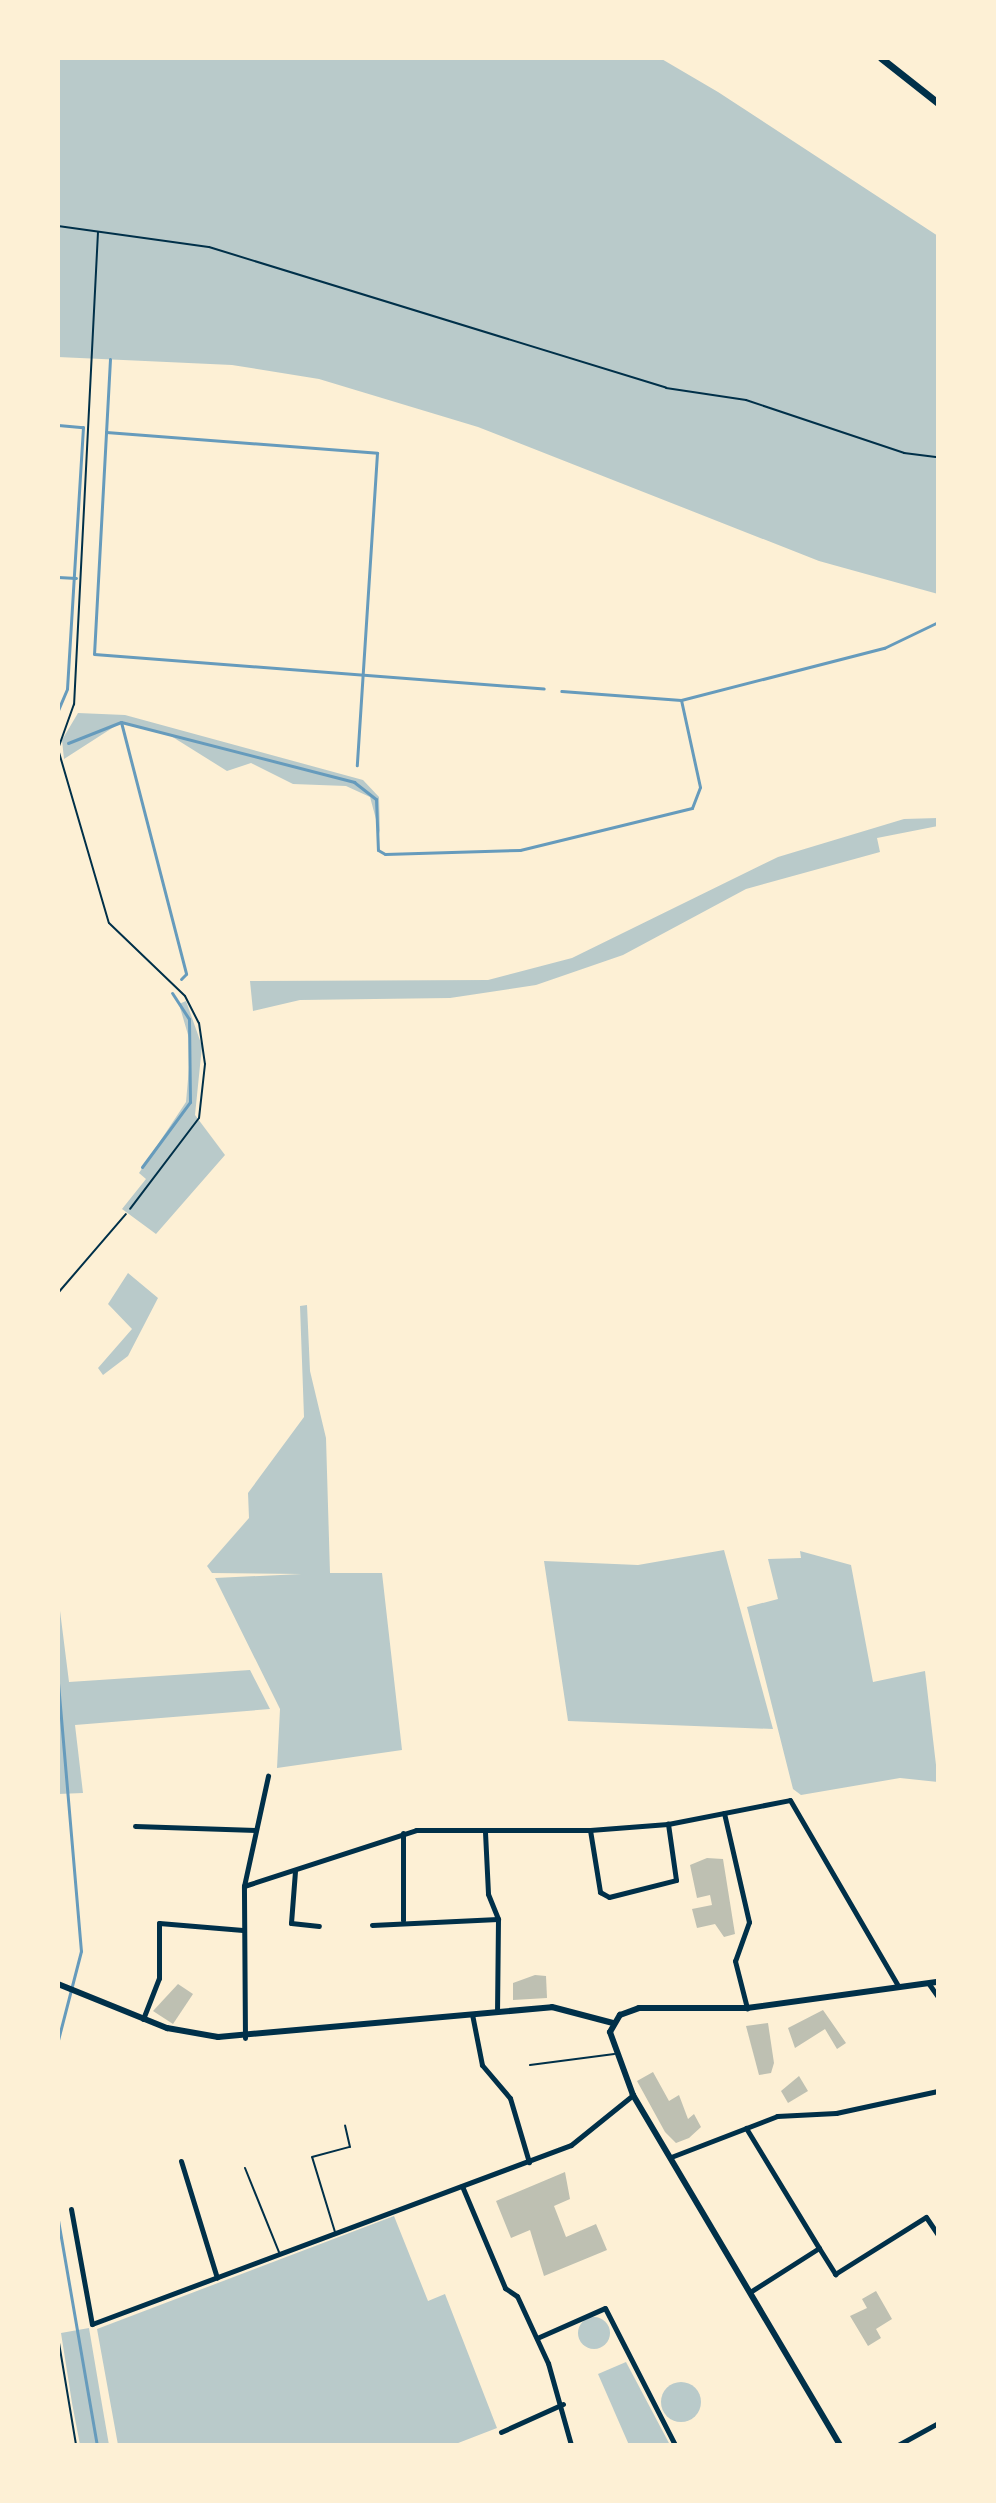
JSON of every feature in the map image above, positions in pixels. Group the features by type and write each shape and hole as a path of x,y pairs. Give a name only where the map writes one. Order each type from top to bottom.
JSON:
{"main road":[{"path":"881,58 938,103"}],"street":[{"path":"245,2038 244,1886 268,1776"},
{"path":"244,1886 403,1833 590,1830 668,1824 790,1800 899,1987"},
{"path":"724,1813 749,1922 735,1961 747,2008"},
{"path":"590,1830 600,1892 609,1897 676,1880 668,1824"},
{"path":"135,1826 256,1830"},
{"path":"485,1832 488,1894 498,1919 497,2011"},
{"path":"403,1833 403,1920"},
{"path":"295,1871 291,1923 319,1926"},
{"path":"372,1925 403,1920 498,1919"},
{"path":"143,2019 156,1989 159,1923 243,1930"},
{"path":"58,1984 143,2019 245,2038 552,2007 613,2023 639,2008 747,2008 938,1982"},
{"path":"929,1984 938,1997"},
{"path":"472,2014 482,2065 510,2098 529,2162"},
{"path":"613,2023 614,2054 633,2095 840,2445"},
{"path":"671,2157 777,2116 836,2113 938,2091"},
{"path":"71,2209 92,2324 579,2142 633,2095"},
{"path":"746,2128 835,2274 926,2217 938,2235"},
{"path":"181,2161 217,2278"},
{"path":"462,2186 505,2288 517,2296 537,2338 564,2403 571,2445"},
{"path":"750,2292 819,2248"},
{"path":"537,2338 605,2308 675,2445"},
{"path":"501,2432 564,2403"},
{"path":"898,2445 938,2423"}],"lane":[{"path":"58,1293 126,1214"},
{"path":"530,2065 614,2054"},
{"path":"336,2233 312,2157 350,2147 345,2126"},
{"path":"245,2168 279,2253"}],"path":[{"path":"58,226 209,247 666,388 746,400 904,453 938,457"},
{"path":"98,232 75,693 58,749 109,923 185,996 199,1023 205,1064 199,1118 126,1214"},
{"path":"58,2337 76,2445"}],"shaded area":[{"path":"58,58 660,58 718,92 938,236 938,594 819,561 478,427 319,379 232,365 58,357"},
{"path":"78,713 125,715 363,780 379,797 380,834 370,797 346,786 293,784 251,763 227,771 171,736 120,723 64,759 62,740"},
{"path":"938,818 938,826 877,838 880,852 746,889 623,955 536,985 450,998 300,1000 253,1011 250,981 488,980 572,958 778,857 904,819"},
{"path":"186,1001 202,1046 195,1115 225,1155 156,1234 122,1209 146,1179 139,1173 186,1102 191,1045 179,1004"},
{"path":"128,1273 158,1298 128,1356 103,1375 98,1368 132,1329 108,1304"},
{"path":"307,1305 310,1371 326,1438 330,1573 382,1573 402,1750 277,1768 280,1709 215,1578 302,1574 212,1573 207,1566 249,1518 248,1493 304,1417 300,1306"},
{"path":"724,1550 773,1729 568,1721 544,1561 638,1565"},
{"path":"800,1551 851,1565 873,1682 925,1671 938,1782 900,1778 801,1795 793,1789 747,1607 778,1599 768,1559 801,1558"},
{"path":"58,1595 69,1682 250,1670 270,1709 75,1725 83,1793 58,1794"},
{"path":"394,2216 428,2301 445,2294 497,2428 453,2445 118,2445 97,2329"},
{"path":"594,2317 605,2322 610,2333 605,2344 594,2349 583,2344 578,2333 583,2322"},
{"path":"89,2328 109,2445 80,2445 72,2403 61,2333"},
{"path":"626,2362 670,2445 629,2445 598,2374"},
{"path":"681,2382 695,2388 701,2402 695,2416 681,2422 667,2416 661,2402 667,2388"}],"building":[{"path":"707,1858 723,1859 735,1934 724,1937 715,1924 697,1928 692,1909 712,1905 710,1895 697,1898 690,1865"},
{"path":"535,1975 546,1976 547,1998 513,2000 513,1983"},
{"path":"178,1984 193,1994 173,2024 153,2011"},
{"path":"823,2010 846,2043 837,2049 825,2029 795,2048 788,2028"},
{"path":"768,2023 774,2063 771,2073 759,2075 746,2026"},
{"path":"653,2072 669,2101 679,2095 688,2119 694,2114 701,2127 689,2138 676,2143 665,2132 637,2081"},
{"path":"799,2076 808,2091 788,2103 781,2091"},
{"path":"565,2172 570,2199 554,2206 566,2237 596,2224 607,2250 544,2276 530,2230 511,2238 496,2201"},
{"path":"876,2291 892,2319 876,2329 881,2338 868,2346 850,2316 867,2308 862,2299"}],"waterway":[{"path":"110,359 94,654 544,689"},
{"path":"58,425 83,427 67,689 58,710"},
{"path":"106,432 377,453 357,765"},
{"path":"58,577 76,578"},
{"path":"681,700 884,648 938,622"},
{"path":"121,722 354,782 376,799 378,850 385,854 520,850 692,808 700,787 681,700 561,691"},
{"path":"68,743 121,722 186,974 181,979"},
{"path":"142,1167 190,1102 189,1019 172,993"},
{"path":"58,1683 81,1951 58,2040"},
{"path":"58,2220 97,2445"}]}
